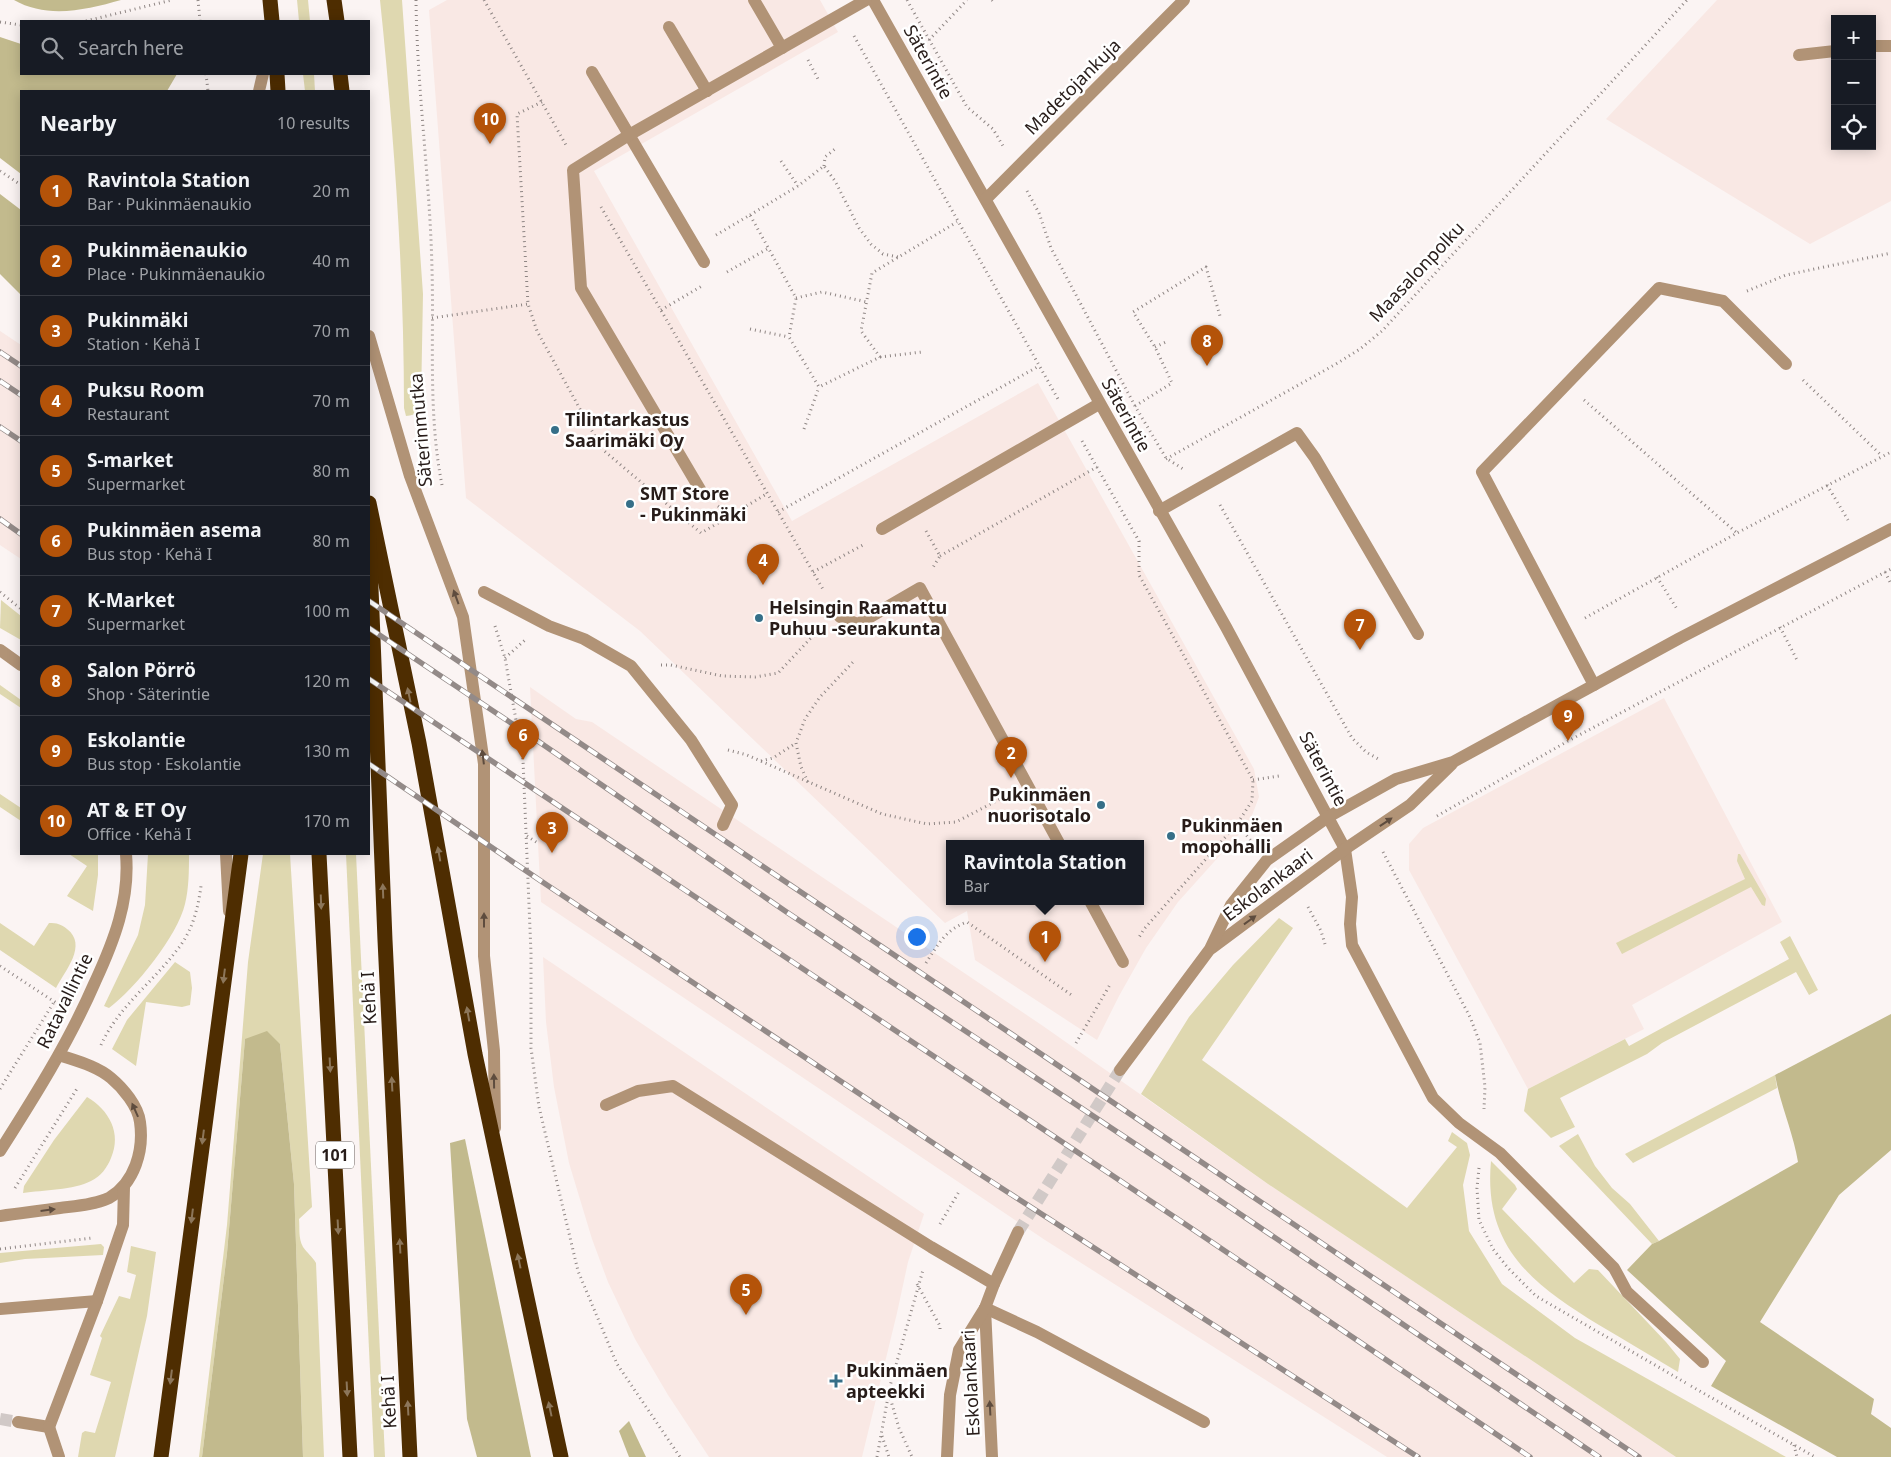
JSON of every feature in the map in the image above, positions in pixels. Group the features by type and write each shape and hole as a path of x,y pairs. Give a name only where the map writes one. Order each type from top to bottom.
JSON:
{"highway":[{"path":"270,0 272,20"},
{"path":"334,0 336,20"},
{"path":"277,75 278,90"},
{"path":"340,75 342,90"},
{"path":"370,508 419,743 475,1054 561,1457"},
{"name":"Kehä I","path":"370,561 385,940 410,1457"},
{"path":"161,1457 240,855"},
{"name":"101","path":"320,855 350,1457"}],"street":[{"path":"754,0 782,48"},
{"path":"701,491 581,288 573,170 629,135 866,0"},
{"name":"Säterintie","path":"873,0 1226,627 1345,849 1352,897 1350,924 1352,945 1433,1098 1459,1123 1500,1153 1614,1268 1627,1292 1703,1362"},
{"name":"Madetojankuja","path":"986,199 1184,0"},
{"path":"670,27 707,91"},
{"path":"1876,46 1891,46"},
{"path":"1799,55 1831,51"},
{"path":"592,72 704,262"},
{"path":"259,90 263,75"},
{"path":"1594,685 1482,472 1659,288 1723,301 1786,364"},
{"path":"370,339 410,476 463,617 484,764 484,956 494,1051 495,1148"},
{"path":"882,528 1099,404"},
{"path":"1159,511 1298,432 1418,634"},
{"path":"1453,762 1689,634 1891,529"},
{"path":"838,614 858,624 920,588 1057,840"},
{"path":"484,592 549,626 584,639 631,666 691,740 732,804 725,820"},
{"path":"0,650 20,664"},
{"name":"Eskolankaari","path":"1120,1070 1210,949 1231,905 1267,860 1328,817 1396,779 1453,762"},
{"name":"Eskolankaari","path":"1210,949 1345,849 1410,805 1453,762"},
{"name":"Ratavallintie","path":"0,1152 60,1055 80,1016 113,942 120,918 127,864 126,855"},
{"path":"226,855 230,928"},
{"path":"1092,905 1123,962"},
{"path":"0,1216 87,1205 107,1198 124,1187 134,1170 140,1148 140,1120 131,1100 111,1077 91,1066 60,1055"},
{"path":"606,1105 638,1091 673,1086 931,1247 994,1284"},
{"path":"59,1457 49,1427 97,1301 123,1225 124,1187"},
{"name":"Eskolankaari","path":"947,1457 950,1395 959,1350 985,1308 1018,1232"},
{"path":"0,1309 97,1301"},
{"path":"985,1308 1037,1332 1204,1422"},
{"name":"Eskolankaari","path":"985,1308 992,1457"},
{"path":"18,1422 49,1427"}],"path":[{"path":"90,20 172,0"},
{"path":"198,0 200,20"},
{"name":"Säterinmutka","path":"416,0 432,268 433,398 438,467 442,486"},
{"path":"484,0 578,167 838,614 810,639 778,673 755,677 722,676 671,665 631,666"},
{"path":"906,0 967,108 993,129 1016,169 1039,213 1051,248 1135,406 1166,458 1208,483 1352,738 1366,752 1385,762 1396,779"},
{"path":"929,40 967,0"},
{"name":"Maasalonpolku","path":"1111,492 1166,458 1360,350 1382,331 1687,0"},
{"path":"841,14 1038,366 1139,541 1139,574 1253,780 1252,801 1237,824 1144,929 1076,1043"},
{"path":"0,22 20,24"},
{"path":"206,75 208,90"},
{"path":"542,102 518,114 528,304 537,332 602,449 702,533 768,493"},
{"path":"835,149 825,157 824,166 835,181 859,228 871,244 883,254 898,257"},
{"path":"781,161 798,186"},
{"path":"695,246 798,186 824,166"},
{"path":"0,171 20,185"},
{"path":"750,215 796,298 789,337 819,387"},
{"path":"880,357 861,331 872,273 957,222"},
{"path":"1723,301 1786,275 1891,253"},
{"path":"1135,406 1172,383 1155,347 1133,312 1206,267 1220,316"},
{"path":"796,298 822,292 867,302"},
{"path":"432,318 528,304"},
{"path":"750,328 789,337"},
{"path":"1155,347 1166,342"},
{"path":"804,429 819,387 880,357 922,352"},
{"path":"1786,364 1882,456"},
{"path":"778,512 1038,366"},
{"path":"1566,385 1737,533"},
{"path":"1564,629 1737,533 1891,452"},
{"path":"920,588 940,556 1097,467"},
{"path":"1827,485 1848,520"},
{"path":"701,491 730,516"},
{"path":"915,510 940,556"},
{"path":"813,572 863,545 882,528"},
{"path":"1430,819 1568,741 1891,568"},
{"path":"1884,572 1891,584"},
{"path":"1657,577 1677,610"},
{"path":"0,592 20,608"},
{"path":"484,592 505,658 521,741 531,953 531,1048 539,1108 578,1271 617,1364 680,1457"},
{"path":"1780,627 1798,660"},
{"path":"808,782 801,768 796,744 805,719 820,697 855,660"},
{"path":"691,740 747,755 882,814 928,824 956,822 1028,784"},
{"path":"760,761 773,758 796,744"},
{"path":"526,836 539,844"},
{"path":"10,1196 91,1066 106,1033 120,1014 178,949 191,928 202,880"},
{"path":"1315,900 1308,906 1321,931 1326,947"},
{"path":"926,963 944,936 959,924 967,922 1073,996"},
{"path":"0,966 54,1002 80,1016"},
{"path":"0,1088 54,1002"},
{"path":"877,1457 889,1392 918,1284 939,1225 960,1190"},
{"path":"0,1249 88,1239 123,1225"},
{"path":"889,1392 899,1428 912,1457"},
{"path":"881,1435 889,1457"},
{"path":"1794,1445 1797,1457"}],"shaded area":[{"path":"14,0 121,0 94,7 53,11 27,6"},
{"path":"297,0 308,0 310,20 299,20"},
{"path":"380,0 402,0 423,294 421,404 419,410 413,415 406,416 404,408 404,357 397,204"},
{"path":"447,0 820,0 838,32 594,171 792,521 1038,383 1254,769 1259,797 1249,823 1178,902 1146,948 1097,1040 975,960 967,911 945,923 640,631 466,498 429,10"},
{"path":"1717,0 1891,0 1891,201 1810,244 1606,119"},
{"path":"0,37 20,44 20,75 176,75 168,90 20,90 20,173 0,158"},
{"path":"303,75 314,75 315,90 305,90"},
{"path":"0,194 20,209 20,294 0,274"},
{"path":"0,331 20,344 20,558 0,545"},
{"path":"1,600 20,615 20,639 0,628"},
{"path":"0,685 20,699 20,707 0,694"},
{"path":"530,687 576,719 592,722 1043,1026 1268,1184 1676,1457 1387,1457 1045,1240 541,902"},
{"path":"1664,698 1782,922 1632,1005 1644,1029 1528,1089 1409,870 1409,844 1423,828"},
{"path":"0,794 20,807 20,820 0,807"},
{"path":"1738,854 1740,854 1766,899 1765,906 1762,905 1751,887 1622,954 1616,943 1745,879 1737,861"},
{"path":"70,855 98,855 98,875 93,911 67,896 87,866"},
{"path":"148,855 189,855 185,904 174,931 143,975 109,1008 104,1006 138,935 145,905"},
{"path":"263,855 290,855 312,1207 299,1219 300,1240 303,1247 316,1263 324,1457 303,1457 294,1184 280,1044 245,1039 227,1253 202,1457 199,1457 227,1225 248,962"},
{"path":"346,855 356,855 385,1457 374,1457"},
{"path":"1279,918 1293,928 1202,1060 1407,1208 1457,1147 1448,1141 1452,1132 1467,1143 1470,1155 1463,1185 1469,1231 1502,1284 1575,1338 1786,1457 1676,1457 1268,1184 1141,1094 1189,1017 1233,965"},
{"path":"0,923 34,946 49,923 61,925 73,935 75,950 73,958 56,988 0,950"},
{"path":"1790,936 1818,990 1809,995 1796,972 1662,1043 1647,1054 1560,1098 1575,1127 1551,1138 1524,1111 1528,1089 1625,1039 1629,1046 1789,959 1780,942"},
{"path":"543,957 924,1214 908,1262 862,1457 709,1457 668,1395 635,1339 608,1282 592,1239 569,1163 554,1087 546,1022"},
{"path":"175,962 190,972 192,988 190,1005 182,1007 146,1002 136,1066 112,1049 127,1020"},
{"path":"1891,1014 1891,1150 1839,1195 1760,1322 1874,1399 1871,1414 1891,1428 1891,1457 1837,1457 1711,1386 1726,1361 1627,1270 1652,1244 1798,1162 1775,1075"},
{"path":"267,1031 280,1044 294,1184 303,1457 202,1457 227,1253 245,1039"},
{"path":"1775,1075 1777,1088 1633,1163 1625,1154"},
{"path":"87,1097 102,1108 114,1131 114,1149 106,1168 98,1177 84,1184 23,1193 24,1186 54,1140"},
{"path":"1578,1134 1595,1166 1612,1188 1630,1204 1659,1241 1652,1244 1559,1146"},
{"path":"465,1139 531,1457 477,1457 467,1419 450,1143"},
{"path":"1491,1161 1517,1189 1502,1209 1574,1283 1589,1269 1598,1270 1680,1359 1678,1372 1575,1310 1533,1278 1517,1260 1504,1240 1495,1217 1491,1191"},
{"path":"101,1244 104,1247 103,1255 25,1259 0,1263 0,1253"},
{"path":"131,1246 156,1252 147,1316 115,1457 78,1457 82,1433 85,1431 95,1433 111,1382 90,1375 102,1338 100,1336 119,1296 130,1299 136,1275 127,1272"},
{"path":"629,1421 646,1457 629,1457 619,1431"}],"tunnel":[{"path":"1018,1232 1120,1070"},
{"path":"0,1419 18,1422"}],"railway":[{"path":"0,352 20,365"},
{"path":"0,381 20,394"},
{"path":"0,427 20,440"},
{"path":"0,519 20,533"},
{"path":"370,602 1639,1457"},
{"path":"370,629 532,737 788,913 1209,1193 1599,1457"},
{"path":"370,680 1185,1224 1530,1457"},
{"path":"370,765 975,1171 1418,1457"}],"place":[{"name":"AT & ET Oy","path":"490,144"},
{"name":"Salon Pörrö","path":"1207,366"},
{"name":"Tilintarkastus Saarimäki Oy","path":"555,430"},
{"name":"SMT Store - Pukinmäki","path":"630,504"},
{"name":"Puksu Room","path":"763,585"},
{"name":"Helsingin Raamattu Puhuu -seurakunta","path":"759,618"},
{"name":"K-Market","path":"1360,650"},
{"name":"Eskolantie","path":"1568,741"},
{"name":"Pukinmäen asema","path":"523,760"},
{"name":"Pukinmäenaukio","path":"1011,778"},
{"name":"Pukinmäen nuorisotalo","path":"1101,805"},
{"name":"Pukinmäen mopohalli","path":"1171,836"},
{"name":"Pukinmäki","path":"552,853"},
{"name":"Ravintola Station","path":"1045,962"},
{"name":"S-market","path":"746,1315"},
{"name":"Pukinmäen apteekki","path":"836,1381"}]}
